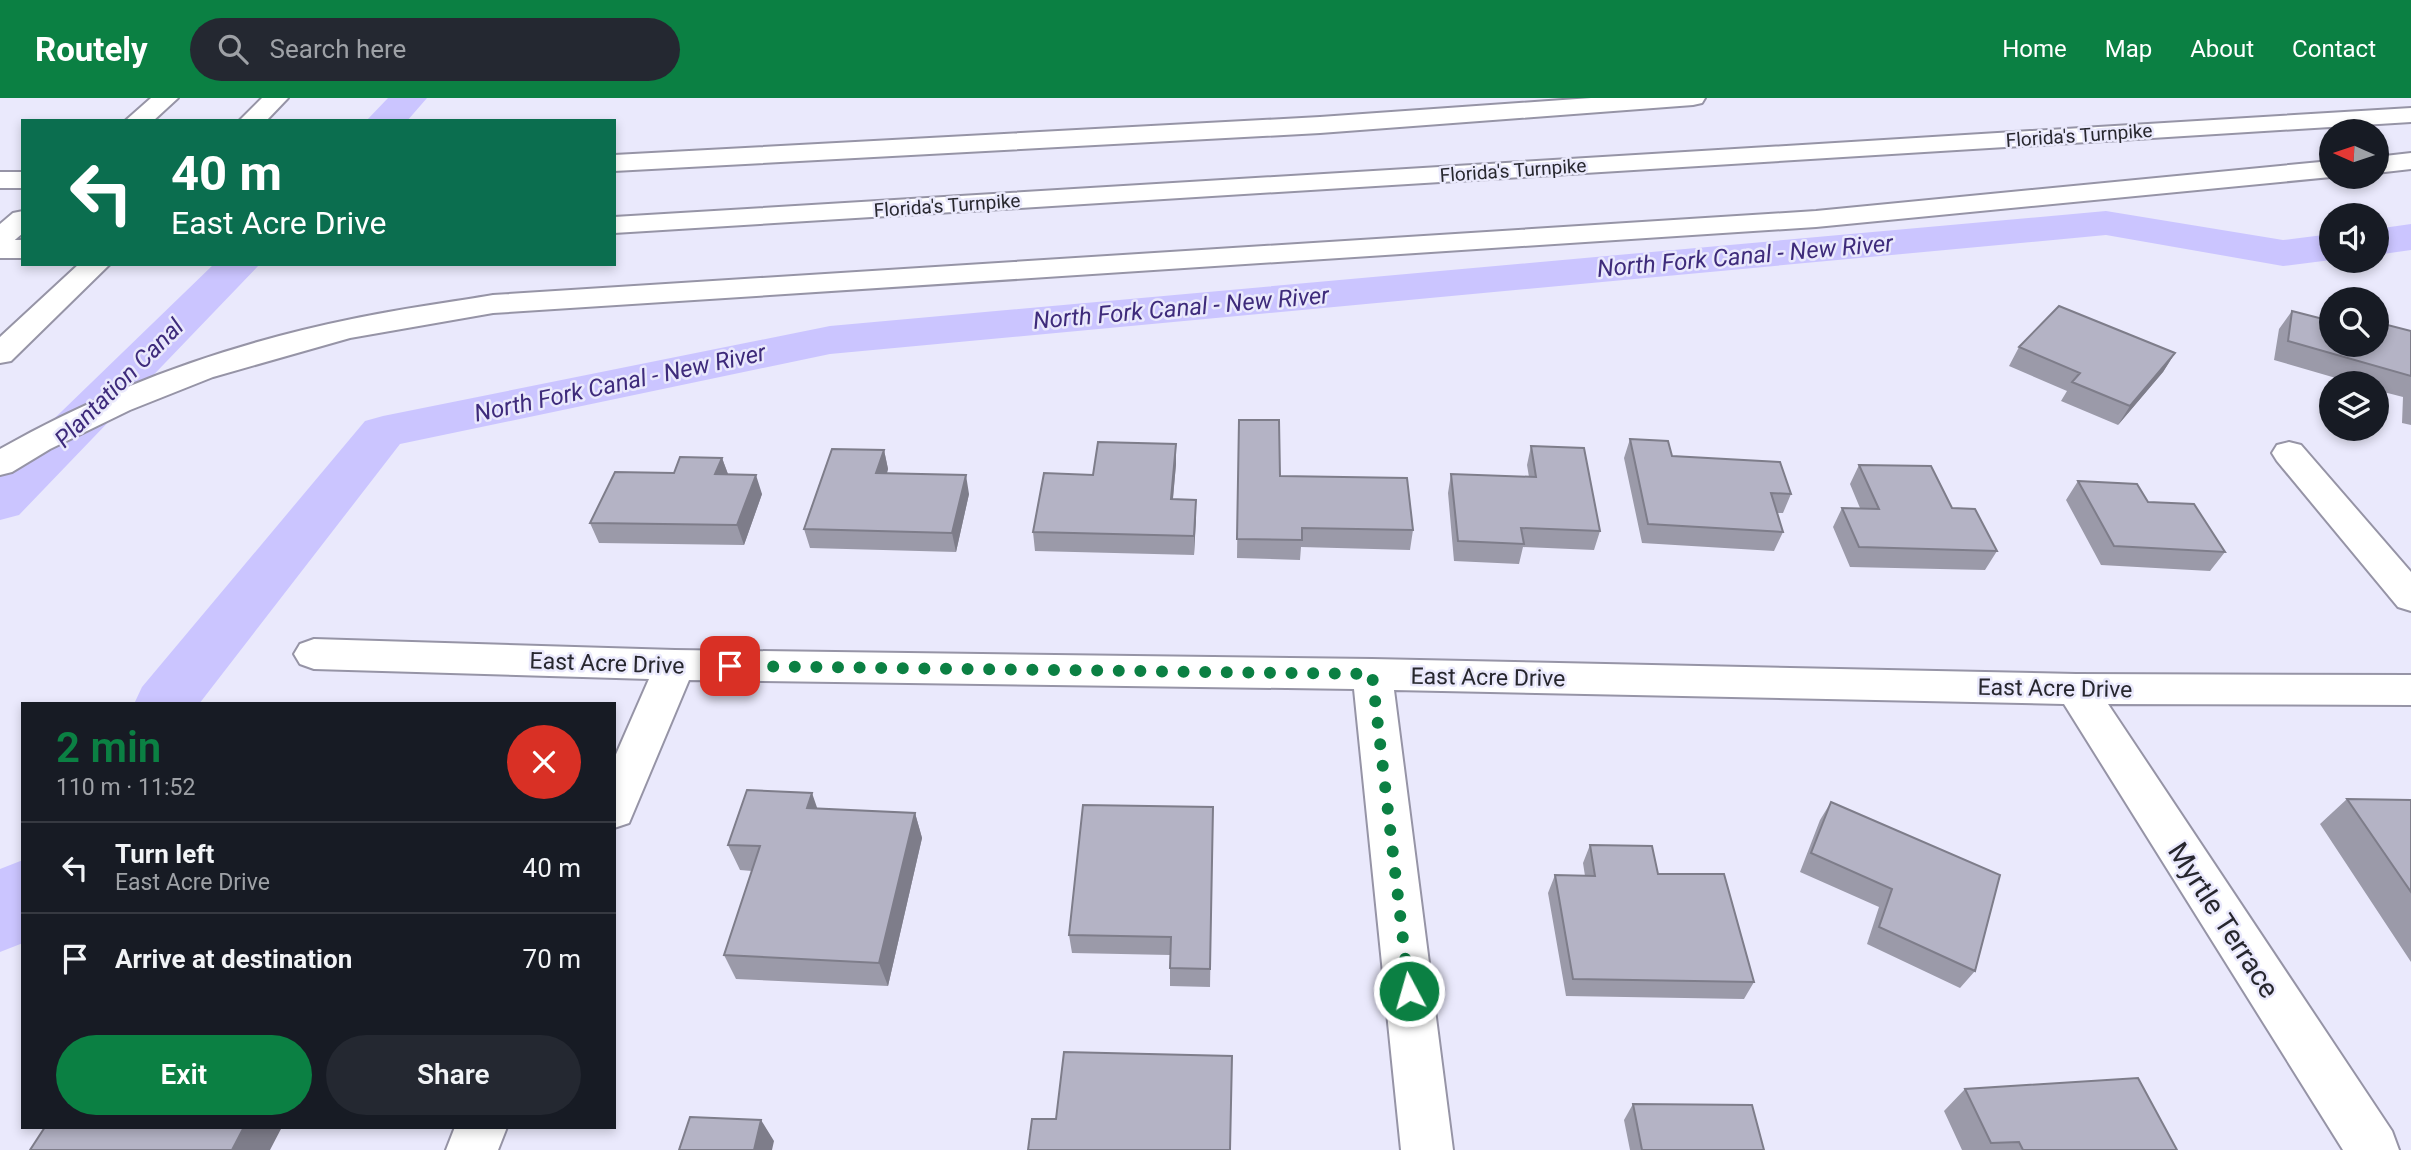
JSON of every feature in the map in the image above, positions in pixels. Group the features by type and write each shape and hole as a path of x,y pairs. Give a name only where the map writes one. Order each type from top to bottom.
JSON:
{"main road":[{"path":"140,119 166,98"},
{"path":"253,119 276,98"},
{"path":"616,163 1320,125 1693,98"},
{"name":"Florida's Turnpike","path":"616,225 2411,115"},
{"path":"2389,163 2411,161"},
{"path":"0,464 46,436 181,378 331,333 493,304 1816,219 2319,170"},
{"path":"0,180 21,180"},
{"path":"0,238 21,221"},
{"path":"0,249 21,249"},
{"path":"0,354 94,266"},
{"path":"2289,453 2411,597"},
{"name":"East Acre Drive","path":"314,654 675,665 1372,674 2076,689 2411,690"},
{"path":"616,805 675,665"},
{"path":"1372,674 1427,1150"},
{"name":"Myrtle Terrace","path":"2076,689 2373,1150"},
{"path":"472,1150 480,1129"}],"building":[{"path":"2059,306 2175,353 2130,406 2072,382 2080,373 2019,347"},
{"path":"2292,311 2319,318 2319,350 2288,341"},
{"path":"2389,325 2411,331 2411,376 2344,357 2389,357"},
{"path":"1239,420 1279,420 1280,476 1407,478 1413,530 1302,528 1302,540 1237,539"},
{"path":"1630,439 1668,441 1672,456 1780,462 1791,494 1771,493 1783,532 1648,524"},
{"path":"1098,442 1176,444 1171,499 1196,500 1194,536 1033,532 1044,473 1093,475"},
{"path":"1531,446 1584,448 1600,531 1521,528 1524,544 1458,541 1451,474 1536,477"},
{"path":"832,449 884,450 876,473 966,475 952,533 804,529"},
{"path":"680,457 722,458 715,474 756,475 737,525 590,523 615,472 674,473"},
{"path":"1859,465 1931,466 1952,508 1975,509 1997,551 1859,547 1842,508 1879,509"},
{"path":"2078,481 2137,484 2148,502 2194,504 2225,552 2114,546"},
{"path":"747,790 812,793 807,808 915,813 879,963 724,955 760,846 728,845"},
{"path":"2347,799 2411,800 2411,892"},
{"path":"1831,802 2000,875 1975,971 1879,927 1892,889 1811,853"},
{"path":"1083,805 1213,807 1210,969 1170,968 1171,937 1069,935"},
{"path":"1590,845 1652,846 1658,874 1724,874 1754,982 1573,979 1555,875 1595,876"},
{"path":"1064,1052 1232,1056 1230,1150 1028,1150 1032,1119 1056,1119"},
{"path":"2138,1078 2177,1150 2023,1150 2019,1142 1991,1143 1965,1089"},
{"path":"1633,1104 1752,1105 1764,1150 1642,1150"},
{"path":"690,1117 761,1120 754,1150 679,1150"},
{"path":"44,1129 243,1129 232,1150 30,1150"}],"waterway":[{"name":"Plantation Canal","path":"387,119 409,98"},
{"name":"North Fork Canal - New River","path":"166,702 383,432 830,340 2106,223 2283,253 2319,248"},
{"name":"North Fork Canal - New River","path":"2389,240 2411,237"},
{"name":"Plantation Canal","path":"0,502 237,266"},
{"name":"North Fork Canal - New River","path":"0,921 21,893"}],"route":[{"path":"730,666 1372,674 1409,991"}]}
